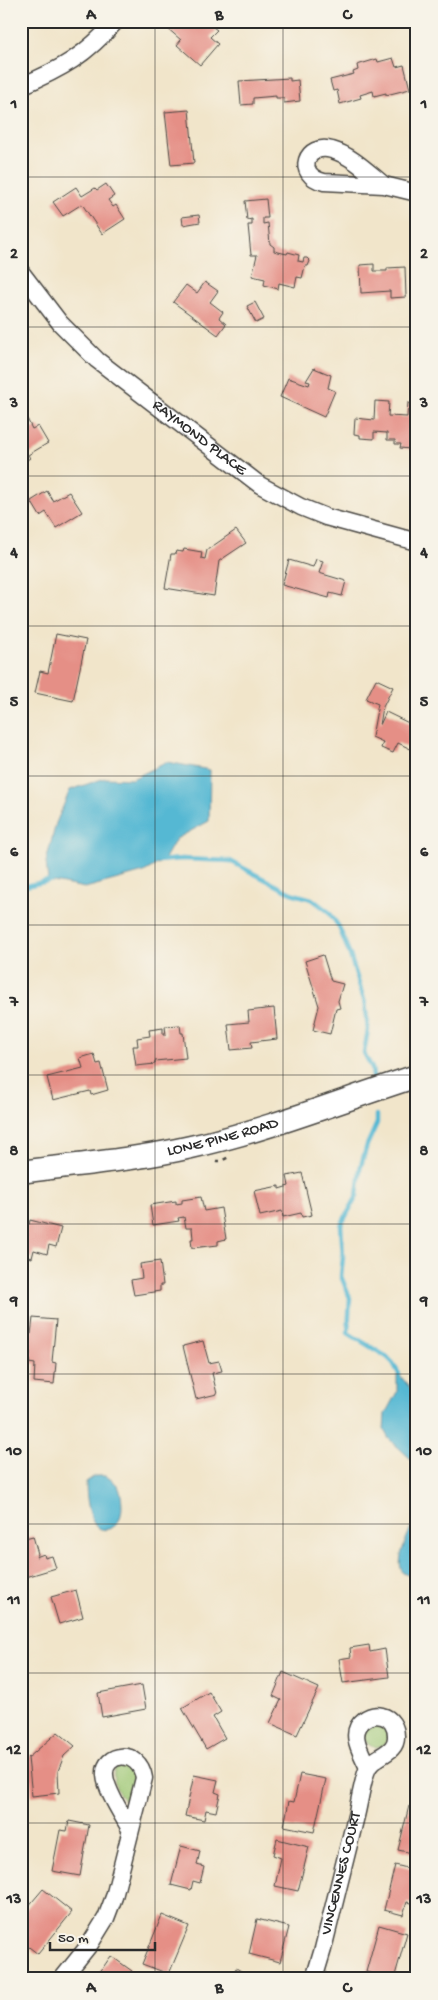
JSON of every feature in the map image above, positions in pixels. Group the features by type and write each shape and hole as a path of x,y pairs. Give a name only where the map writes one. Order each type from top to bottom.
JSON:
{"street":[{"path":"21,86 73,61 88,50 116,21"},
{"path":"384,185 417,193"},
{"name":"RAYMOND PLACE","path":"21,272 60,323 98,360 260,484 301,507 326,517 417,542"},
{"name":"LONE PINE ROAD","path":"21,1172 191,1147 227,1138 417,1076"},
{"name":"VINCENNES COURT","path":"314,1979 368,1768"},
{"path":"62,1979 90,1944 106,1918 114,1897 130,1829"}],"green space":[{"path":"376,1723 385,1726 388,1735 385,1744 376,1747 367,1744 364,1735 367,1726"},
{"path":"126,1764 134,1770 136,1780 130,1802 127,1804 120,1796 114,1781 116,1767"}],"water":[{"path":"167,762 210,770 209,821 176,839 164,860 144,872 85,888 48,881 46,862 56,823 70,790 105,778 132,779"},
{"path":"399,1374 417,1397 417,1485 414,1465 411,1459 389,1439 384,1430 385,1414 397,1392 397,1375"},
{"path":"95,1476 106,1476 118,1486 121,1496 122,1508 120,1519 113,1527 105,1530 99,1528 94,1523 88,1506 86,1482"},
{"path":"417,1510 417,1579 403,1573 400,1560"}],"building":[{"path":"159,21 211,21 209,24 217,30 210,37 218,44 200,65 177,45 181,40"},
{"path":"393,58 396,67 404,65 410,89 374,96 373,91 360,95 361,98 340,104 337,90 333,91 330,80 354,74 353,72 358,70 357,65 377,59 378,62"},
{"path":"290,78 290,81 298,80 300,101 284,103 284,98 276,98 276,96 253,98 253,104 241,105 239,81"},
{"path":"189,110 194,163 171,165 165,112"},
{"path":"106,184 114,196 108,200 113,207 116,205 125,219 102,234 82,204 63,216 53,202 76,187 82,196"},
{"path":"266,199 268,218 263,218 263,224 268,223 270,244 274,247 274,251 299,255 298,261 303,262 304,258 307,258 310,261 308,266 305,266 302,278 297,277 295,287 279,283 278,289 264,285 265,279 252,276 257,255 251,255 248,225 252,225 252,219 247,220 245,201"},
{"path":"199,215 200,222 183,225 182,217"},
{"path":"374,264 374,271 387,271 387,268 405,267 406,297 390,298 390,291 361,293 360,265"},
{"path":"205,282 218,291 210,302 223,312 219,318 226,324 218,335 173,302 186,285 197,293"},
{"path":"255,302 264,319 256,323 247,306"},
{"path":"314,368 331,375 328,388 335,391 324,417 280,397 288,378 309,385 310,382 306,381"},
{"path":"375,401 389,402 388,416 407,417 408,403 417,404 417,452 400,448 401,444 395,444 395,440 387,440 387,433 374,432 374,439 360,438 360,435 354,434 355,418 374,420"},
{"path":"21,406 32,429 38,426 48,443 28,455 30,458 21,464"},
{"path":"47,491 53,501 69,492 82,512 56,528 46,512 40,516 31,501"},
{"path":"236,530 246,543 219,561 214,596 165,588 171,554 175,554 176,551 183,552 184,549 202,552 201,558 205,559 207,550"},
{"path":"316,559 323,561 319,573 346,581 342,596 330,593 329,598 282,585 289,560 313,567"},
{"path":"56,634 86,640 73,701 35,693 40,671 48,673"},
{"path":"376,679 393,687 383,707 380,725 386,712 417,727 417,752 398,743 393,753 381,748 383,742 372,737 378,704 366,699"},
{"path":"323,955 331,981 343,984 338,1001 340,1008 336,1009 330,1034 313,1030 319,1006 305,961"},
{"path":"274,1008 277,1039 251,1042 252,1048 231,1050 228,1024 249,1022 248,1011"},
{"path":"180,1025 181,1033 183,1033 186,1058 155,1061 155,1064 136,1066 133,1046 138,1046 137,1038 150,1036 149,1030 163,1028 163,1035 166,1035 165,1026"},
{"path":"94,1054 97,1064 101,1063 108,1090 91,1095 90,1091 53,1100 47,1077 83,1068 80,1058"},
{"path":"302,1173 312,1215 302,1217 301,1213 283,1217 282,1211 260,1216 254,1191 279,1186 279,1189 289,1186 287,1176"},
{"path":"201,1197 204,1211 221,1208 226,1239 218,1241 218,1245 192,1248 192,1228 186,1228 184,1217 178,1218 179,1221 153,1225 150,1205 176,1201 176,1204 182,1203 182,1200"},
{"path":"30,1220 61,1228 56,1247 49,1245 47,1254 34,1250 32,1258 21,1255 23,1247 21,1247 21,1221 29,1224"},
{"path":"160,1261 163,1285 160,1285 160,1291 134,1295 131,1280 142,1278 140,1264"},
{"path":"33,1318 56,1320 52,1362 56,1363 54,1384 34,1382 35,1364 29,1363 30,1352 21,1351 21,1333 31,1334"},
{"path":"203,1341 209,1363 219,1361 222,1371 212,1373 217,1394 196,1399 183,1346"},
{"path":"33,1536 38,1554 36,1557 44,1554 45,1558 52,1556 56,1568 26,1577 21,1586 21,1539"},
{"path":"76,1590 83,1617 59,1624 51,1597"},
{"path":"369,1645 370,1652 385,1649 389,1677 343,1683 339,1659 351,1657 350,1648"},
{"path":"283,1672 319,1688 297,1735 270,1723 281,1700 273,1696"},
{"path":"142,1685 146,1709 102,1717 98,1693"},
{"path":"209,1692 221,1712 213,1717 225,1738 206,1749 182,1708"},
{"path":"58,1732 75,1746 64,1756 58,1771 59,1793 32,1796 28,1758"},
{"path":"300,1774 326,1779 314,1832 284,1826 289,1801 294,1802"},
{"path":"194,1775 218,1780 215,1792 220,1794 216,1812 206,1810 204,1820 185,1816"},
{"path":"409,1806 417,1808 417,1854 398,1850"},
{"path":"69,1821 89,1825 80,1876 52,1871 60,1830 67,1831"},
{"path":"277,1839 309,1847 298,1891 275,1886 281,1858 273,1855"},
{"path":"181,1846 200,1851 197,1865 204,1867 200,1883 193,1881 191,1890 171,1885"},
{"path":"395,1865 415,1870 413,1878 417,1879 416,1904 407,1902 403,1915 384,1910"},
{"path":"43,1889 72,1912 38,1954 21,1941 21,1915"},
{"path":"162,1915 189,1926 169,1974 142,1964"},
{"path":"257,1919 289,1927 280,1962 249,1954"},
{"path":"379,1925 407,1933 394,1979 366,1972"},
{"path":"111,1956 132,1971 127,1979 95,1979"},
{"path":"236,1968 254,1979 230,1979"}],"waterway":[{"path":"158,861 182,859 230,861 291,893 312,899 329,912 339,927 365,1003 368,1030 364,1053 372,1068 373,1077"},
{"path":"21,887 52,880"},
{"path":"377,1115 377,1123 367,1145 360,1169 357,1196 341,1225 343,1257 341,1276 350,1298 348,1333 387,1357 399,1374"}]}
